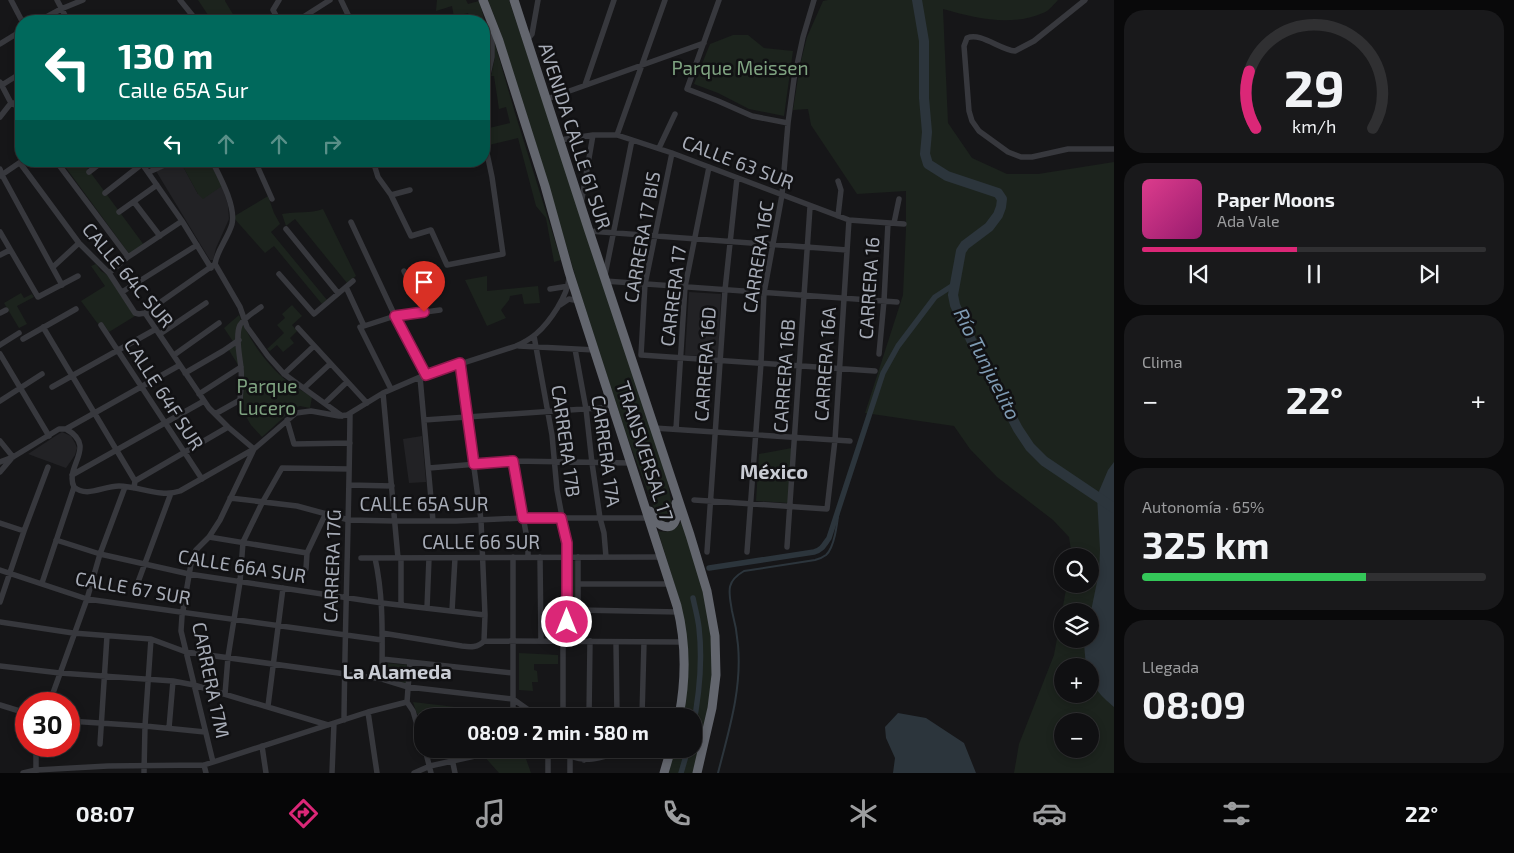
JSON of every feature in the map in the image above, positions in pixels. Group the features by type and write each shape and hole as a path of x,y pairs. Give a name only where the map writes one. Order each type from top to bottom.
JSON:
{"highway":[{"name":"AVENIDA CALLE 61 SUR","path":"514,0 605,280"},
{"path":"484,2 489,15"},
{"path":"490,18 545,186 569,272"},
{"name":"TRANSVERSAL 17","path":"569,272 679,612 683,642 684,680 680,708"},
{"name":"TRANSVERSAL 17","path":"605,280 707,591 715,636 716,675 714,699 707,736 697,773"},
{"path":"645,503 659,524 668,526 673,524 677,510 674,487"},
{"path":"664,773 668,758"}],"street":[{"path":"11,0 19,15"},
{"path":"57,0 64,15"},
{"path":"50,15 83,0"},
{"path":"180,0 192,15"},
{"path":"306,15 330,0"},
{"path":"341,0 348,15"},
{"path":"527,40 532,34 538,0"},
{"path":"585,85 614,0"},
{"path":"617,135 665,0"},
{"path":"718,0 687,89 752,116 788,123"},
{"name":"CARRERA 16C","path":"747,552 761,363 764,293 782,195 794,79 802,36 814,0"},
{"path":"1085,0 1034,42 1015,51 1002,48 978,36 967,38 964,46 969,111 972,121 979,131 1008,152 1021,156 1032,157 1068,149 1114,149"},
{"path":"276,15 273,10 279,1"},
{"path":"484,2 487,15"},
{"path":"490,31 493,52 490,69"},
{"path":"0,44 15,35"},
{"path":"547,99 704,43"},
{"path":"15,76 1,84 11,103 15,104"},
{"path":"0,117 11,103"},
{"path":"659,148 675,114"},
{"path":"581,206 593,135"},
{"name":"CALLE 63 SUR","path":"560,140 593,135 617,135 659,148 810,207 849,220 904,224"},
{"path":"632,140 605,280 896,302"},
{"name":"CARRERA 17 BIS","path":"672,153 645,284 641,355 681,358"},
{"path":"15,166 1,174 62,285"},
{"name":"CALLE 64C SUR","path":"25,167 79,242 109,273 136,313 145,313 214,414 254,449"},
{"path":"60,167 128,257"},
{"path":"90,172 96,167"},
{"path":"105,193 136,167"},
{"path":"145,167 240,307 247,327 263,350 284,374 342,416"},
{"path":"149,172 160,167"},
{"path":"145,313 213,266 232,224 227,192 215,167"},
{"path":"258,167 272,199"},
{"path":"375,167 378,177 391,195 411,236 431,230 447,265 503,254 490,167"},
{"name":"CARRERA 17","path":"676,429 685,287 709,167"},
{"name":"CARRERA 16D","path":"706,552 725,290 737,178"},
{"path":"838,181 841,190 838,216"},
{"path":"119,212 157,185"},
{"path":"391,195 410,190"},
{"name":"CARRERA 16","path":"879,354 891,223 899,199"},
{"path":"134,202 160,236"},
{"name":"CARRERA 16B","path":"787,547 810,207"},
{"name":"CARRERA 16A","path":"791,508 827,510 835,440 849,220"},
{"path":"109,273 128,257 182,222"},
{"path":"351,222 423,376 424,420 433,521"},
{"path":"286,229 338,293"},
{"path":"0,232 38,297 78,276"},
{"path":"589,232 847,250"},
{"path":"53,267 79,242"},
{"path":"122,292 196,245"},
{"path":"0,256 10,250"},
{"path":"404,270 424,312"},
{"path":"66,429 75,435 80,447 79,458 72,475 72,483 81,492 113,487 171,493 180,491 254,449 296,413 307,411 342,416 350,414 391,389 460,363 516,346 534,336 565,295 569,272"},
{"path":"279,274 314,314 353,281"},
{"path":"550,289 568,286"},
{"path":"346,287 391,389"},
{"path":"558,306 569,299 579,301"},
{"path":"52,387 117,351 158,332 206,303"},
{"path":"214,414 240,400 241,367 238,340 240,325 261,307"},
{"path":"23,339 76,309"},
{"path":"0,313 6,310"},
{"path":"362,326 395,316 440,310"},
{"path":"174,355 219,324"},
{"name":"CALLE 64F SUR","path":"101,325 202,479"},
{"path":"43,327 135,481 134,488"},
{"path":"298,328 367,403"},
{"path":"0,345 19,333"},
{"name":"CARRERA 17B","path":"534,336 552,436 561,518 567,543 564,708"},
{"path":"185,373 238,340"},
{"path":"284,374 314,346"},
{"path":"516,346 595,350"},
{"name":"CARRERA 17A","path":"575,349 586,408 606,557"},
{"path":"0,354 49,436"},
{"path":"681,358 875,371"},
{"path":"460,363 482,520 484,641"},
{"path":"304,388 330,364"},
{"path":"0,462 13,458 59,429 66,429 180,365"},
{"path":"199,394 241,367"},
{"path":"0,401 42,374"},
{"path":"325,402 347,382"},
{"path":"384,393 394,521 400,558 401,605"},
{"path":"72,475 204,401"},
{"path":"424,420 613,407"},
{"name":"CARRERA 17G","path":"344,720 350,414"},
{"path":"287,420 294,444 350,443"},
{"path":"135,481 228,427"},
{"path":"654,428 850,441"},
{"path":"0,441 13,458"},
{"name":"CARRERA 17M","path":"213,762 181,631 183,612 192,558 196,550 209,537 220,520 254,449"},
{"path":"0,472 13,458"},
{"path":"429,468 513,461 632,464"},
{"path":"513,461 528,544 528,557"},
{"path":"0,602 48,468"},
{"path":"224,694 240,582 243,542 262,503 282,468 349,469"},
{"path":"349,486 392,486"},
{"path":"42,583 74,487"},
{"path":"53,692 73,633 87,599 100,554 125,487"},
{"path":"134,593 171,493"},
{"name":"CALLE 65A SUR","path":"230,498 297,506 349,520 433,521 523,518 649,518"},
{"path":"694,500 791,508"},
{"path":"306,569 308,553 326,513"},
{"path":"0,523 24,531"},
{"path":"209,537 308,553"},
{"name":"CALLE 66A SUR","path":"56,540 100,554 189,574 382,603 485,616"},
{"path":"513,557 513,708"},
{"path":"540,557 541,641"},
{"path":"578,557 578,641"},
{"name":"CALLE 66 SUR","path":"361,558 662,557"},
{"path":"375,558 380,580 382,603 382,679"},
{"path":"427,608 429,558"},
{"path":"452,612 455,558"},
{"name":"CALLE 67 SUR","path":"0,570 87,599 345,635 382,636 462,646 479,646 484,641 683,642"},
{"path":"578,584 670,584"},
{"path":"268,706 284,588"},
{"path":"578,610 679,612"},
{"path":"0,622 73,633 151,639 186,652 344,673 382,679 408,687 513,700 525,708"},
{"path":"100,744 107,636"},
{"path":"144,770 151,639"},
{"path":"589,708 590,642"},
{"path":"616,642 617,708"},
{"path":"642,708 644,642"},
{"path":"382,659 513,672"},
{"path":"410,662 407,702 414,714"},
{"path":"0,666 60,674 173,681 194,685 330,724"},
{"path":"169,728 173,681"},
{"path":"23,773 108,766 144,770 204,765 368,712 407,702"},
{"path":"0,705 15,710"},
{"path":"368,712 377,773"},
{"path":"80,722 205,732"},
{"path":"330,724 332,773"},
{"path":"262,746 266,773"},
{"path":"36,757 36,772"},
{"path":"427,758 431,773"},
{"path":"414,773 430,766 463,758"},
{"path":"548,758 548,773"},
{"path":"570,758 570,773"},
{"path":"575,758 584,760 595,758"},
{"path":"453,760 456,773"},
{"name":"CARRERA 17M","path":"204,765 206,773"},
{"path":"103,773 108,766"}],"shaded area":[{"path":"164,167 183,167 198,194 222,186 228,205 229,219 216,248 213,260 210,260 156,171"},
{"path":"689,292 721,294 718,357 685,355"},
{"path":"62,432 71,436 77,448 75,455 66,468 28,454 57,435"},
{"path":"422,436 426,482 409,483 403,439"},
{"path":"1114,462 1114,707 1099,693 1099,658 1085,658 1084,648 1099,648 1099,603 1093,603 1095,593 1099,593 1100,550 1097,496 1108,470"},
{"path":"898,713 926,718 964,743 976,773 893,773 895,758 886,738 885,727"}],"green space":[{"path":"198,0 225,0 233,15 208,15"},
{"path":"437,0 466,0 468,4 479,1 483,15 468,15 468,13 454,15 452,6 436,11"},
{"path":"488,0 509,0 666,472 673,513 670,519 666,521 659,520 625,431 581,295 534,137 500,31"},
{"path":"1058,0 1045,12 1018,20 993,20 943,9 948,123 972,158 1007,174 1038,174 1114,162 1114,773 1014,773 1019,744 1055,648 1099,648 1099,603 1063,603 1065,593 1099,593 1099,548 1071,548 1069,537 1053,520 997,477 970,449 954,426 865,413 903,295 906,191 857,194 811,125 808,109 793,110 800,65 807,37 823,1"},
{"name":"Parque Meissen","path":"733,35 748,35 764,48 793,51 784,116 749,109 718,93 694,84 710,44"},
{"path":"493,37 561,260 554,262 546,218 536,206 518,138 490,145 490,128 510,123 506,107 499,109 494,76 491,76 495,57"},
{"path":"65,167 86,167 144,245 130,255"},
{"path":"183,167 212,167 222,186 203,199 198,194"},
{"path":"268,196 280,224 271,232 327,300 322,304 274,246 265,253 233,217"},
{"path":"323,209 356,276 347,283 295,219 286,226 282,214"},
{"path":"96,264 101,271 109,276 135,316 109,332 102,322 98,324 81,301 105,286 91,266"},
{"path":"487,276 487,291 538,286 540,303 524,304 522,294 510,296 501,310 506,318 487,326 465,280"},
{"path":"21,293 24,298 32,294 34,297 17,306 27,324 19,328 4,303"},
{"path":"292,305 302,316 292,325 297,331 290,338 294,343 283,352 277,345 270,351 267,349 284,333 277,325 285,318 282,314"},
{"name":"Parque Lucero","path":"239,315 253,343 273,368 288,382 312,397 310,408 300,406 294,408 262,437 245,415 242,406 240,368 227,347 234,343 224,328"},
{"path":"792,448 789,503 756,501 759,454"},
{"path":"682,520 698,571 710,623 713,673 702,738 702,708 683,708 680,602 658,531 666,532 678,526"},
{"path":"570,561 576,561 576,636 570,636"},
{"path":"519,653 558,655 558,664 534,664 538,682 532,682 533,691 519,690"},
{"path":"385,663 408,665 406,684 384,676"},
{"path":"413,702 464,708 415,708"},
{"path":"486,758 526,758 531,773 499,773"},
{"path":"672,758 697,758 694,773 668,773"}],"waterway":[{"name":"Río Tunjuelito","path":"917,0 924,41 924,98 927,132 925,154 928,164 947,176 998,193 1002,199 998,215 989,227 965,245 961,251 953,295 955,305 971,340 1018,429 1030,447 1044,461 1114,508"},
{"path":"709,568 814,552 823,547 829,538 883,373 898,346 935,297 955,284"},
{"path":"718,773 734,709 738,678 738,645 730,598 731,583 744,571 815,560 826,555 834,538 840,501"},
{"path":"693,598 699,624 701,654 697,708"},
{"path":"681,773 685,758"}],"district":[{"name":"México","path":"774,472"},
{"name":"La Alameda","path":"397,672"}],"route":[{"path":"424,312 395,316 426,375 460,363 474,464 513,461 523,518 561,518 567,543 567,622"}]}
